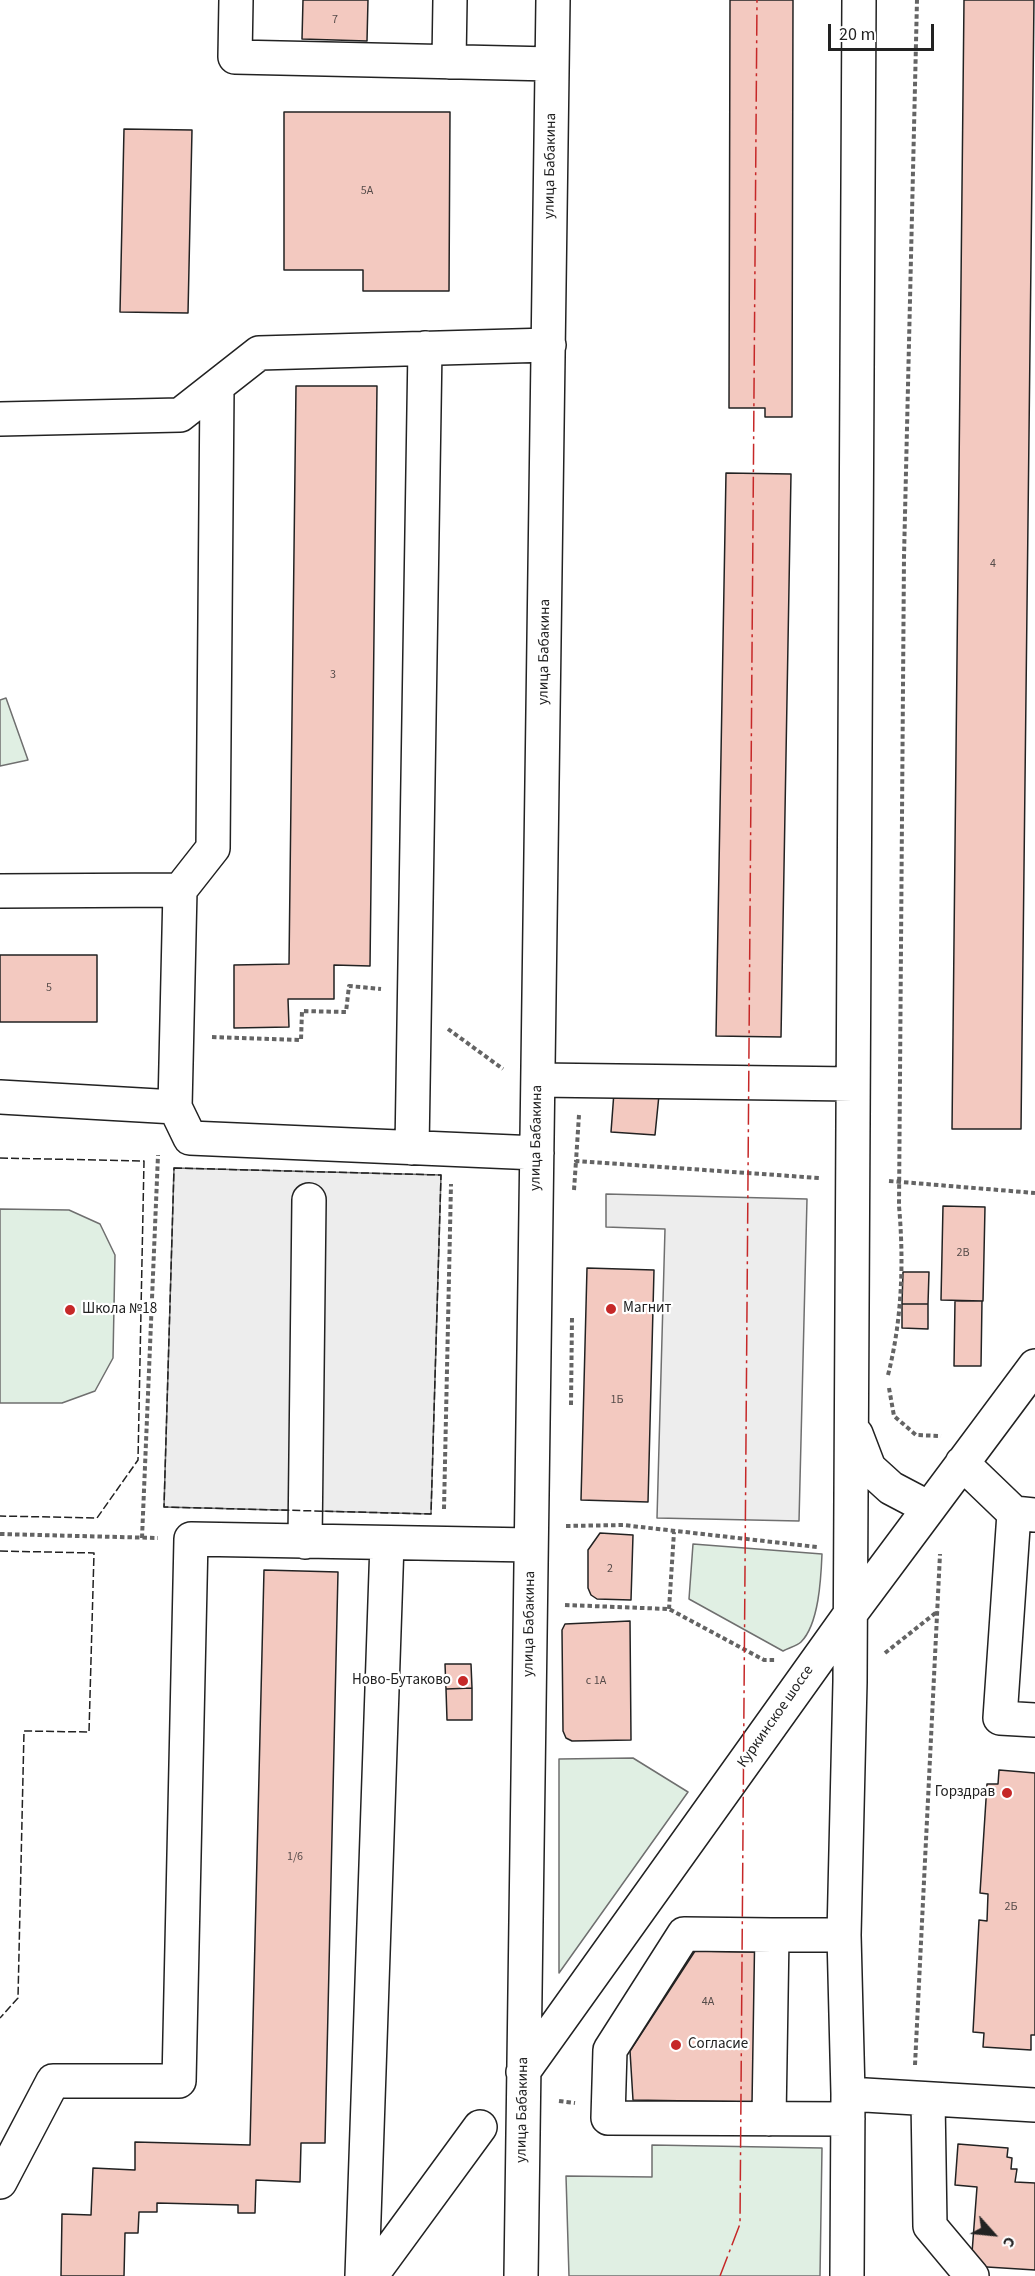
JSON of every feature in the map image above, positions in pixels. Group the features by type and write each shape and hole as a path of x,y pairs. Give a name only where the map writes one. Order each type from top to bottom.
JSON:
{"street":[{"path":"236,0 235,57 552,64"},
{"path":"449,62 450,0"},
{"name":"улица Бабакина","path":"521,2276 553,0"},
{"path":"848,2276 848,2107 844,1935 850,1613 859,0"},
{"path":"0,419 180,415 217,388 259,352 549,345"},
{"path":"412,1148 425,348"},
{"path":"217,388 213,848 180,890 175,1107 190,1138 537,1153"},
{"path":"0,891 180,890"},
{"path":"538,1080 853,1084"},
{"path":"0,1097 175,1107"},
{"path":"305,1542 309,1200"},
{"name":"Куркинское шоссе","path":"523,2072 850,1613 929,1508 956,1450 1035,1366"},
{"path":"851,1421 869,1468 891,1488 929,1508"},
{"path":"956,1450 1024,1514 1000,1718 1035,1720"},
{"path":"0,2182 53,2081 179,2081 191,1539 531,1545"},
{"path":"362,2276 387,1543"},
{"path":"844,1935 684,1934 610,2050 609,2118 769,2119 848,2107 927,2084 1035,2105"},
{"path":"769,2119 772,1935"},
{"path":"927,2084 930,2226 972,2276"},
{"path":"371,2276 480,2127"}],"path":[{"path":"918,0 904,557 899,1182 903,1246 897,1343 887,1380 894,1416 916,1435 956,1450"},
{"path":"176,1036 301,1040 302,1011 346,1011 349,986 395,991 503,1069"},
{"path":"579,1113 576,1161 829,1179"},
{"path":"442,1544 451,1150"},
{"path":"142,1538 158,1155"},
{"path":"890,1181 1035,1193"},
{"path":"566,1536 566,1525 623,1525 850,1550"},
{"path":"669,1609 674,1532"},
{"path":"0,1534 191,1539"},
{"path":"927,2084 915,2067 940,1553"},
{"path":"565,1593 564,1605 669,1609 764,1660 784,1660"},
{"path":"884,1654 938,1610"}],"green space":[{"path":"6,698 28,760 0,766 0,700"},
{"path":"0,1209 69,1210 100,1224 115,1255 113,1358 95,1391 62,1403 0,1403"},
{"path":"693,1544 822,1554 820,1588 815,1613 812,1624 801,1642 783,1651 689,1599"},
{"path":"633,1758 688,1792 559,1973 559,1759"},
{"path":"652,2145 822,2148 820,2276 569,2276 566,2176 652,2177"}],"shaded area":[{"path":"174,1168 441,1175 431,1514 164,1507"},
{"path":"606,1194 807,1199 799,1521 657,1518 665,1229 606,1227"}],"building":[{"path":"303,0 368,0 367,41 302,39"},
{"path":"730,0 793,0 792,417 765,417 765,408 729,408"},
{"path":"964,0 1034,0 1021,1129 952,1129"},
{"path":"284,112 450,112 449,291 363,291 363,270 284,270"},
{"path":"124,129 192,130 188,313 120,312"},
{"path":"296,386 377,386 370,966 334,965 334,999 288,999 289,1027 234,1028 234,965 289,964"},
{"path":"726,473 791,474 781,1037 716,1036"},
{"path":"0,955 97,955 97,1022 0,1022"},
{"path":"614,1092 659,1095 655,1135 611,1132"},
{"path":"943,1206 985,1207 983,1301 941,1300"},
{"path":"587,1268 654,1270 648,1502 581,1500"},
{"path":"903,1272 929,1272 928,1304 902,1304"},
{"path":"955,1301 982,1301 981,1366 954,1366"},
{"path":"902,1304 928,1304 928,1329 902,1328"},
{"path":"600,1533 633,1535 631,1600 597,1599 591,1595 588,1588 588,1550"},
{"path":"264,1570 338,1572 325,2143 301,2143 300,2182 256,2180 255,2213 238,2213 238,2205 157,2203 157,2212 139,2212 138,2233 125,2233 124,2276 61,2276 62,2214 91,2215 93,2168 135,2170 135,2142 250,2145"},
{"path":"630,1621 631,1740 572,1741 566,1738 563,1731 562,1630 565,1624"},
{"path":"445,1664 471,1664 472,1688 446,1689"},
{"path":"472,1688 472,1720 447,1720 446,1689"},
{"path":"999,1770 1035,1773 1035,2035 1031,2035 1031,2050 983,2047 984,2033 973,2032 979,1920 987,1921 988,1894 980,1893 987,1784 998,1784"},
{"path":"695,1951 755,1952 753,2102 633,2100 630,2051"},
{"path":"958,2144 1008,2148 1007,2157 1012,2158 1011,2169 1017,2169 1015,2182 1035,2183 1035,2270 971,2266 977,2187 955,2185"}],"fence":[{"path":"0,1158 144,1161 138,1460 97,1518 0,1516"},
{"path":"174,1168 441,1175 431,1514 164,1507 174,1168"},
{"path":"0,1551 94,1553 89,1732 24,1731 18,1998 0,2018"}],"power":[{"path":"720,2276 740,2224 757,0"}],"place":[{"name":"Магнит","path":"611,1309"},
{"name":"Школа №18","path":"70,1310"},
{"name":"Ново-Бутаково","path":"463,1681"},
{"name":"Горздрав","path":"1007,1793"},
{"name":"Согласие","path":"676,2045"}]}
